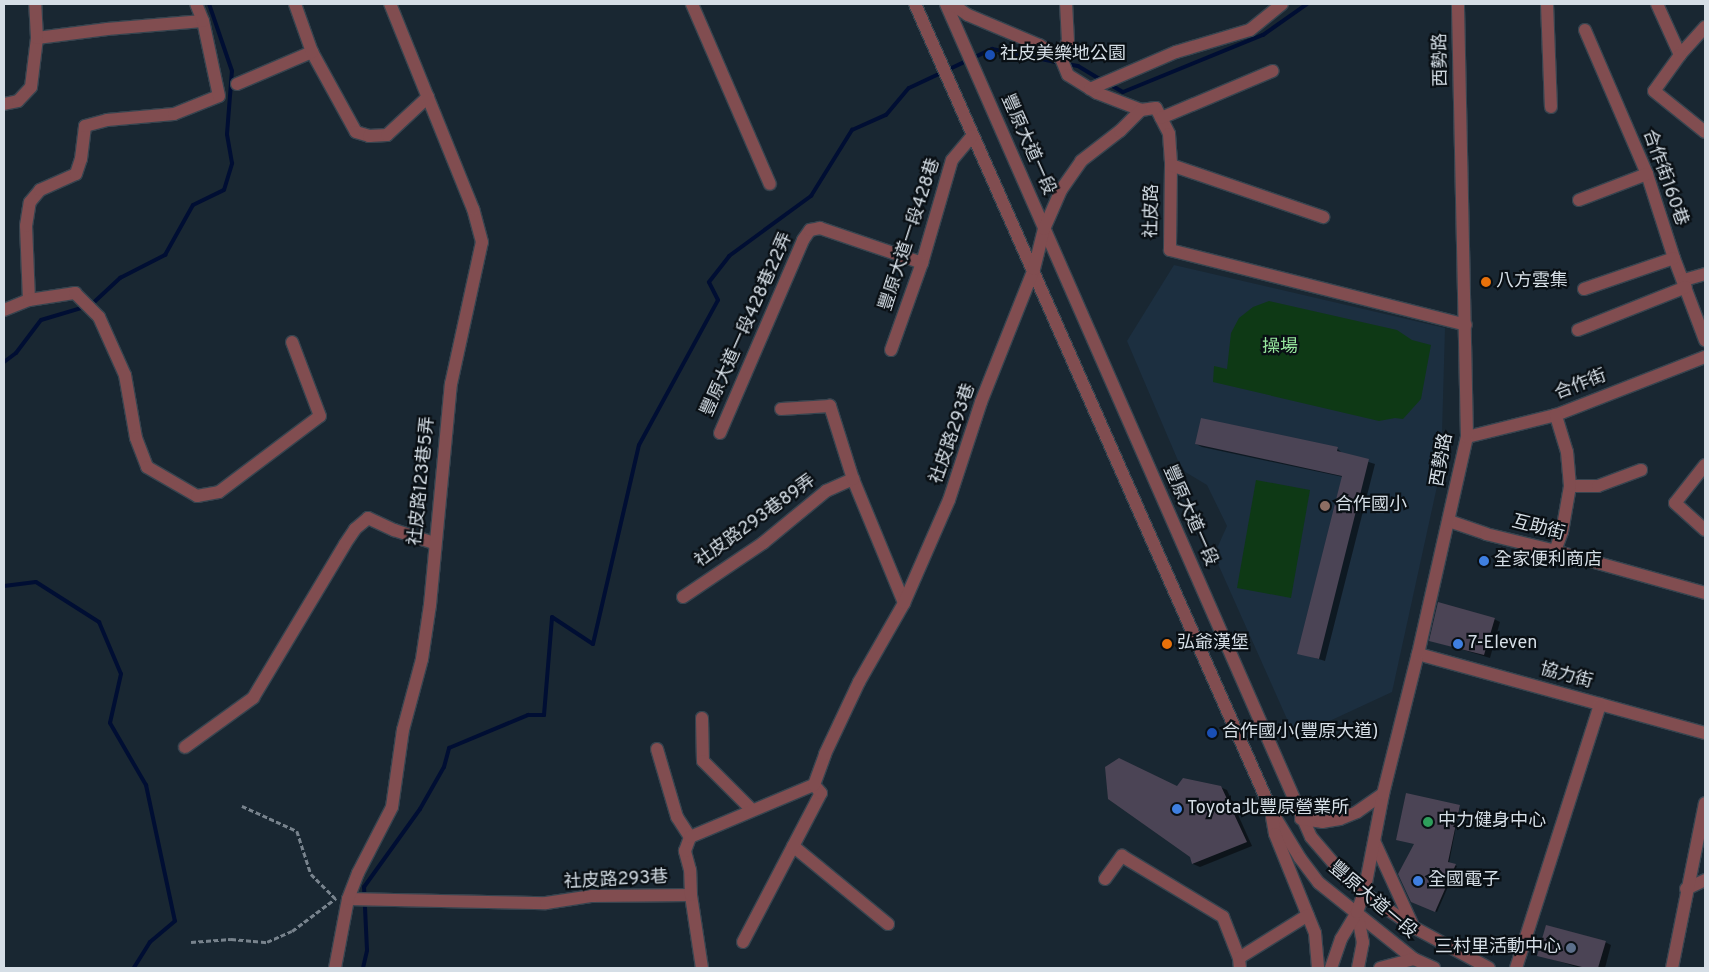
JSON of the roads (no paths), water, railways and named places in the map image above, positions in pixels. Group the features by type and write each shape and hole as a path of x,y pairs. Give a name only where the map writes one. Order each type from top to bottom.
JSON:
{"street":[{"path":"4,104 18,101 31,87 36,38 35,4"},
{"path":"30,300 26,226 30,202 40,190 76,174 81,159 84,126 107,120 174,114 219,96 203,21 196,4"},
{"path":"294,4 312,52 342,110 356,132 369,136 387,135 428,97"},
{"name":"社皮路123巷5弄","path":"335,968 342,898 358,873 392,807 403,730 422,659 430,605 434,543 451,384 482,242 473,209 390,4"},
{"path":"692,4 770,184"},
{"name":"豐原大道一段","path":"915,4 972,136 1034,269 1272,812 1300,858 1320,883 1414,959 1434,968"},
{"name":"豐原大道一段","path":"946,4 1301,819 1323,852 1364,893 1415,928 1489,968"},
{"path":"952,4 968,15 1040,45 1061,58 1068,75 1090,89 1141,110 1156,108 1161,118 1272,71"},
{"path":"1061,58 1068,41 1066,4"},
{"path":"1090,89 1176,52 1250,30 1282,4"},
{"name":"西勢路","path":"1331,968 1341,939 1358,912 1364,893 1383,794 1418,654 1467,437 1458,4"},
{"path":"1547,4 1551,107"},
{"path":"1657,4 1680,55"},
{"path":"36,38 107,29 203,21"},
{"name":"合作街160巷","path":"1585,30 1647,174 1674,258 1705,340"},
{"path":"1703,33 1680,55 1654,91 1705,132"},
{"path":"237,84 312,52"},
{"name":"社皮路293巷","path":"743,942 821,793 814,785 825,754 859,682 904,603 949,500 980,402 1034,269 1044,229 1061,190 1081,162 1120,131 1141,110"},
{"name":"社皮路","path":"1161,118 1169,134 1171,165 1170,250 1466,325"},
{"name":"豐原大道一段428巷","path":"891,350 922,263 952,160 972,136"},
{"path":"1171,165 1323,217"},
{"path":"1579,200 1647,174"},
{"name":"豐原大道一段428巷22弄","path":"720,433 803,240 810,230 820,228 922,263"},
{"path":"1584,289 1674,258"},
{"path":"1578,330 1705,274"},
{"path":"4,310 30,300 75,293 99,317 125,376 136,438 147,468 197,496 219,492 320,416 292,342"},
{"name":"合作街","path":"1467,437 1556,414 1705,357"},
{"path":"781,409 830,406 853,479 904,603"},
{"path":"1555,550 1562,532 1570,486 1567,452 1556,414"},
{"path":"1705,465 1701,479 1675,503 1705,530"},
{"path":"1570,486 1598,486 1642,470"},
{"name":"社皮路293巷89弄","path":"683,597 763,543 826,491 853,479"},
{"path":"185,747 253,698 345,544 355,529 368,518 394,530 434,543"},
{"name":"互助街","path":"1449,522 1486,534 1555,550 1705,593"},
{"name":"協力街","path":"1418,654 1705,733"},
{"path":"1516,968 1600,704"},
{"path":"702,718 703,761 752,810"},
{"path":"657,749 677,817 690,837 814,785"},
{"path":"1301,819 1322,822 1340,819 1357,812 1383,794"},
{"path":"1672,968 1686,889 1705,803"},
{"path":"1272,812 1275,834 1315,934 1318,968"},
{"name":"社皮路293巷","path":"342,898 546,903 592,896 691,895 690,870 685,851 690,837"},
{"path":"1375,843 1406,915 1415,928"},
{"path":"793,846 888,924"},
{"path":"1105,879 1122,856 1223,917 1240,963 1308,915"},
{"path":"1686,889 1705,880"},
{"path":"691,895 702,968"},
{"name":"西勢路","path":"1358,912 1363,942 1358,968"},
{"path":"1380,968 1414,959"}],"waterway":[{"path":"91,305 120,278 165,255 193,205 224,190 232,163 227,134 232,71 209,4"},
{"path":"1109,84 1123,92 1263,35 1307,4"},
{"path":"363,968 367,950 364,887 420,809 444,767 449,748 528,715 544,715 552,617 593,644 639,445 718,300 709,282 729,256 811,196 852,130 886,115 909,88 992,49 1060,63"},
{"path":"1067,64 1078,66 1103,81"},
{"path":"4,362 16,353 41,320 85,307"},
{"path":"4,586 36,582 99,622 121,674 110,723 146,785 175,921 150,942 134,968"}],"place":[{"name":"社皮美樂地公園","path":"990,55"},
{"name":"八方雲集","path":"1486,282"},
{"name":"合作國小","path":"1325,506"},
{"name":"全家便利商店","path":"1484,561"},
{"name":"弘爺漢堡","path":"1167,644"},
{"name":"7-Eleven","path":"1458,644"},
{"name":"合作國小(豐原大道)","path":"1212,733"},
{"name":"Toyota北豐原營業所","path":"1177,809"},
{"name":"中力健身中心","path":"1428,822"},
{"name":"全國電子","path":"1418,881"},
{"name":"三村里活動中心","path":"1571,948"}],"park label":[{"name":"操場","path":"1280,348"}]}
